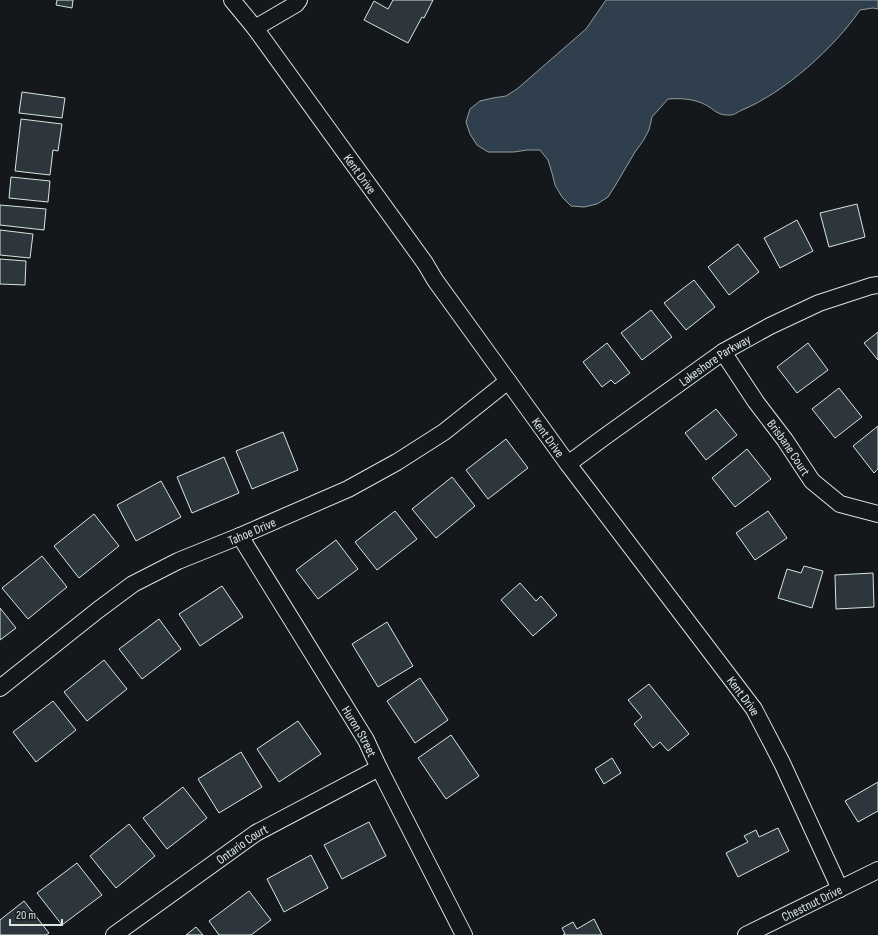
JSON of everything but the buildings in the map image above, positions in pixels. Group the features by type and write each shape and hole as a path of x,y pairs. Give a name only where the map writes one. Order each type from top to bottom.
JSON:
{"street":[{"name":"Kent Drive","path":"232,0 255,28 568,464 754,709 782,763 840,889"},
{"path":"255,28 296,4 299,0"},
{"name":"Lakeshore Parkway","path":"568,464 723,352 770,326 819,303 878,285"},
{"name":"Brisbane Court","path":"723,352 756,402 785,440 812,481 840,504 878,514"},
{"name":"Tahoe Drive","path":"0,688 133,584 178,561 348,489 397,462 444,432 508,381"},
{"name":"Huron Street","path":"240,536 366,740 464,935"},
{"name":"Ontario Court","path":"114,935 256,833 379,768"},
{"name":"Chestnut Drive","path":"746,935 878,870"}],"water":[{"path":"606,0 878,0 878,9 873,8 860,10 837,39 807,68 775,92 735,114 721,114 702,103 693,100 668,99 652,117 649,130 643,141 608,197 597,204 584,207 571,206 562,197 555,185 548,160 540,150 488,152 477,145 470,134 466,122 470,109 480,101 506,96 517,89 586,29"}]}
